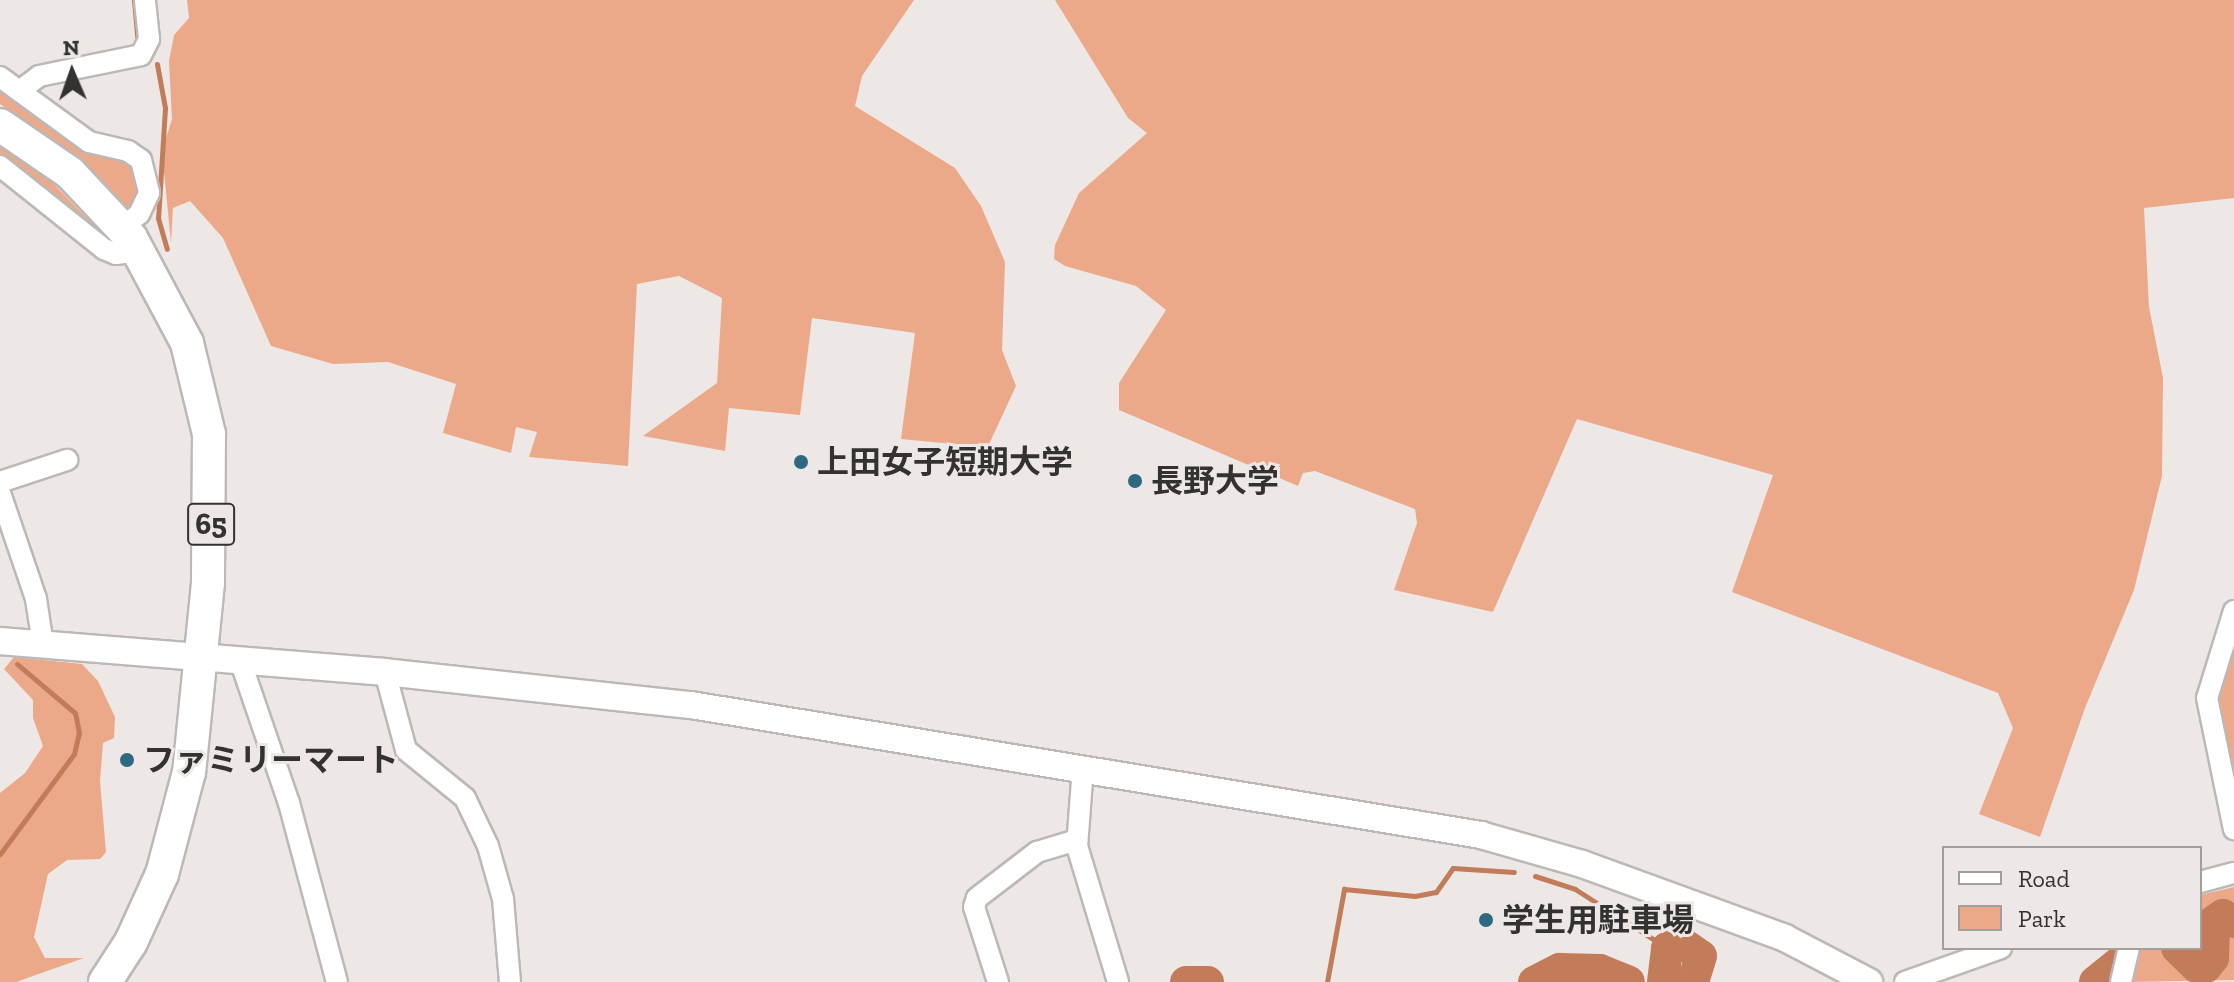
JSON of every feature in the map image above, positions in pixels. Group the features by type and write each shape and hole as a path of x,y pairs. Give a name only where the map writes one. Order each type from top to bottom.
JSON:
{"main road":[{"name":"65","path":"0,125 70,173 131,239 187,343 207,417 211,537 203,659 189,772 171,848 131,942 105,982"}],"street":[{"path":"22,89 39,76 141,55 149,39 145,0"},
{"path":"0,77 22,89 84,139 128,151 145,166 149,182 146,204 131,239 116,254 104,249 0,166"},
{"path":"0,482 67,460"},
{"path":"0,493 36,599 43,645"},
{"path":"2234,611 2207,698 2234,829"},
{"path":"0,641 241,663 385,672 691,705 1083,767 1530,847 1785,938 1869,982"},
{"path":"241,663 289,803 337,982"},
{"path":"385,672 404,747 465,798 488,846 503,899 510,982"},
{"path":"1083,767 1077,840 1118,982"},
{"path":"998,982 974,907 977,898 1037,852 1077,840"},
{"path":"2202,881 2234,873"},
{"path":"1905,982 1995,950"},
{"path":"2121,982 2129,950"}],"green space":[{"path":"187,0 914,0 862,76 855,106 955,168 981,206 1005,262 1002,350 1016,386 984,455 974,446 901,439 915,333 812,318 800,415 729,408 725,451 643,436 717,383 722,298 679,276 637,284 628,466 529,457 537,432 516,427 511,453 443,433 456,384 388,362 333,364 271,346 223,238 190,201 173,208 171,243 162,151 172,119 169,61 174,35 189,18"},
{"path":"1055,0 2234,0 2234,198 2144,208 2149,307 2163,378 2162,476 2134,590 2085,708 2040,837 1979,814 2013,728 1998,693 1732,592 1773,475 1577,419 1493,612 1394,590 1417,523 1415,509 1315,471 1303,473 1298,486 1119,410 1119,383 1166,310 1136,286 1065,266 1054,259 1055,245 1079,193 1147,133 1128,118"},
{"path":"0,87 131,163 142,186 131,211 60,144 0,104"},
{"path":"0,143 38,168 104,236 88,229 0,156"},
{"path":"2234,635 2234,792 2216,699"},
{"path":"14,657 82,664 98,681 115,717 114,738 103,743 100,781 106,852 100,859 67,860 48,874 34,937 45,958 84,958 16,982 0,982 0,793 25,773 43,746 33,718 33,700 4,669"},
{"path":"2234,887 2234,980 2127,982 2133,950 2202,950 2202,895"},
{"path":"2122,950 2116,982 2082,982 2091,976"}],"waterway":[{"path":"134,0 137,37"},
{"path":"157,64 165,108 158,218 167,249"},
{"path":"0,854 74,754 79,733 75,713 17,664"},
{"path":"1327,982 1344,889 1415,896 1436,892 1453,868 1514,872"},
{"path":"1535,876 1575,889 1667,948"},
{"path":"2179,950 2197,967 2206,967 2213,958 2214,921 2223,915 2234,922"},
{"path":"1663,982 1667,948 1681,942 1701,956 1693,982"},
{"path":"2095,982 2122,960"},
{"path":"1534,982 1560,969 1600,970 1629,982"},
{"path":"1186,982 1208,982"}],"place":[{"name":"上田女子短期大学","path":"801,462"},
{"name":"長野大学","path":"1135,481"},
{"name":"ファミリーマート","path":"127,760"},
{"name":"学生用駐車場","path":"1486,920"}]}
